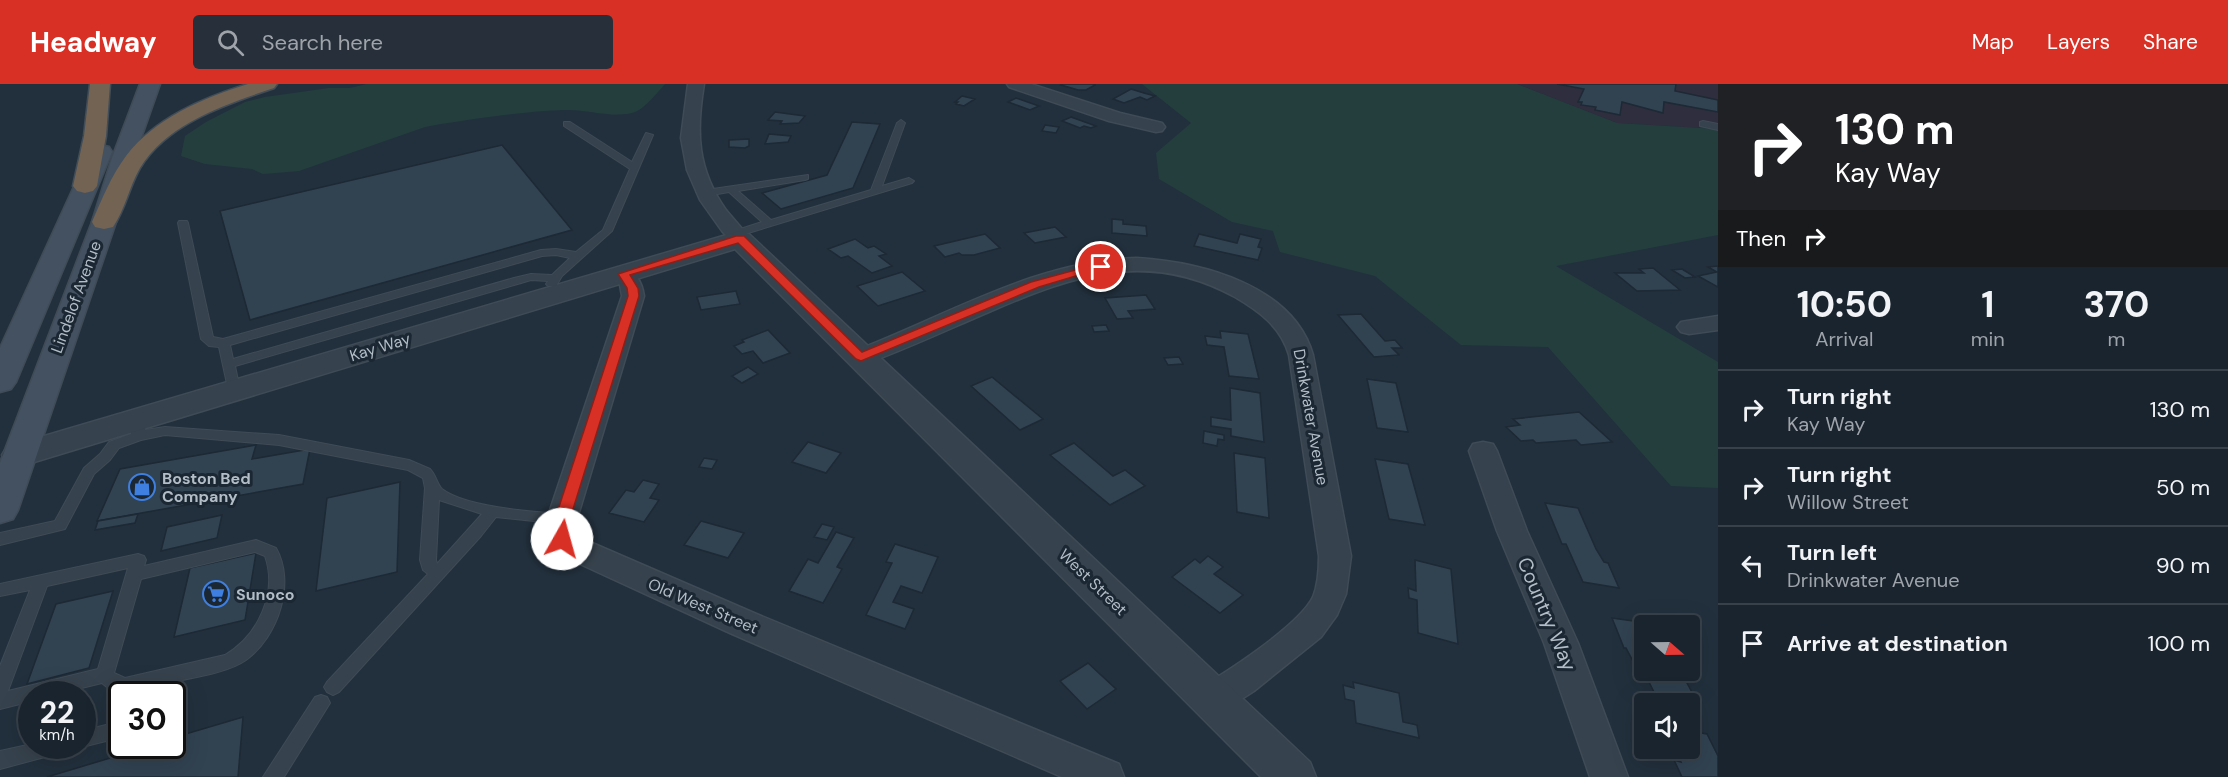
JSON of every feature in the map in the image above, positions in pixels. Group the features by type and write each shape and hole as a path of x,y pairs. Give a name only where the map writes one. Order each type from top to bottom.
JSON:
{"highway":[{"path":"86,186 95,136 100,84"},
{"path":"104,222 129,169 156,137 208,106 267,84"}],"main road":[{"name":"Lindelof Avenue","path":"0,382 130,84"},
{"name":"Lindelof Avenue","path":"0,510 6,458 104,222 123,158 150,84"}],"street":[{"path":"696,84 690,135 693,158 715,211 737,236"},
{"path":"1015,84 1156,127"},
{"name":"Kay Way","path":"6,458 138,428 231,377 555,286 623,274 737,236"},
{"name":"West Street","path":"737,236 1293,777"},
{"name":"Drinkwater Avenue","path":"861,357 1035,285 1101,267 1150,266 1203,276 1229,285 1252,297 1287,326 1297,340 1301,356 1335,556 1333,582 1325,606 1309,627 1242,680 1213,698"},
{"path":"562,519 632,300 633,288 623,274"},
{"path":"1689,327 1718,323"},
{"name":"Country Way","path":"1483,451 1512,531 1561,643 1610,777"},
{"name":"Old West Street","path":"562,519 560,529 562,539 565,544 577,551 1105,777"}],"lane":[{"path":"875,191 901,123"},
{"path":"567,124 635,168"},
{"path":"1703,124 1718,127"},
{"path":"555,286 579,256 607,231 649,135"},
{"path":"706,193 805,177"},
{"path":"737,236 769,223 909,181"},
{"path":"732,189 769,223"},
{"path":"183,223 207,339 213,343 224,344 546,252 579,256"},
{"path":"224,344 231,377"},
{"path":"0,539 60,525 89,471 105,457 114,445 138,428 300,443 416,467 428,474 432,488 428,560 429,566 437,572"},
{"path":"432,488 448,500 537,518 562,519"},
{"path":"333,687 469,540 493,510"},
{"path":"105,675 114,684 132,685 229,661 243,654 261,633 270,615 276,590 277,566 271,552 256,546 134,574"},
{"path":"0,590 138,560 105,675"},
{"path":"0,689 41,581"},
{"path":"0,701 105,675"},
{"path":"273,777 321,703"},
{"path":"0,760 18,756"}],"shaded area":[{"path":"1517,84 1718,84 1718,129 1617,123"}],"green space":[{"path":"367,84 665,84 647,104 627,114 574,110 551,111 441,124 425,127 299,171 263,174 252,169 205,164 181,156 185,136 206,122 245,102 265,97 329,88 350,88"},
{"path":"1142,84 1517,84 1617,123 1718,129 1718,235 1556,266 1718,362 1718,488 1671,486 1548,347 1461,345 1375,276 1280,252 1273,231 1232,222 1159,179 1156,153 1191,123"}],"building":[{"path":"1557,84 1676,84 1675,91 1718,100 1718,112 1664,102 1663,113 1622,102 1620,115 1581,105 1582,102 1578,102 1584,89"},
{"path":"1061,85 1095,85 1086,90 1078,90"},
{"path":"1131,89 1155,96 1147,100 1140,97 1124,103 1113,99"},
{"path":"962,96 975,99 964,106 956,104 958,102 955,102"},
{"path":"1016,98 1039,106 1030,110 1008,102"},
{"path":"775,112 805,116 799,123 780,124 782,121 768,120"},
{"path":"1071,117 1096,126 1080,128 1062,121"},
{"path":"852,122 880,124 853,188 781,209 762,193 827,175"},
{"path":"1045,125 1059,127 1056,133 1042,131"},
{"path":"769,134 791,136 788,142 765,144"},
{"path":"749,139 749,146 745,148 729,147 729,140"},
{"path":"502,145 572,230 250,320 220,211"},
{"path":"1112,219 1123,220 1123,224 1146,226 1147,236 1112,233"},
{"path":"1055,227 1066,237 1035,243 1024,233"},
{"path":"985,234 1000,248 974,255 959,253 945,257 934,246"},
{"path":"1199,234 1237,243 1240,234 1261,239 1258,247 1262,248 1258,260 1194,246"},
{"path":"855,239 868,248 874,246 886,254 879,256 892,266 872,273 848,256 841,258 828,249"},
{"path":"1718,266 1718,287 1698,276 1717,272 1708,267"},
{"path":"1653,268 1680,290 1637,291 1615,273 1644,273 1639,269"},
{"path":"1682,269 1695,277 1685,278 1672,270"},
{"path":"902,272 925,291 878,306 857,286"},
{"path":"736,291 740,304 701,310 697,297"},
{"path":"1146,295 1155,309 1128,311 1133,318 1117,319 1105,298"},
{"path":"1361,314 1385,341 1395,340 1402,348 1392,348 1399,355 1374,357 1338,315"},
{"path":"1106,325 1109,331 1094,332 1092,326"},
{"path":"768,330 790,353 763,363 753,351 742,354 734,346 744,342 742,340"},
{"path":"1220,331 1248,334 1259,379 1229,376 1224,347 1207,345 1205,336 1221,338"},
{"path":"1179,357 1183,364 1168,365 1164,358"},
{"path":"748,367 758,374 742,383 732,376"},
{"path":"992,377 1043,419 1020,430 971,386"},
{"path":"1367,379 1396,383 1408,432 1377,428"},
{"path":"1230,388 1260,393 1264,442 1231,436 1231,429 1211,426 1211,417 1231,420"},
{"path":"1579,412 1612,442 1581,445 1576,440 1536,443 1533,440 1521,441 1506,427 1520,425 1513,419"},
{"path":"1204,431 1224,435 1224,440 1218,439 1217,446 1203,443"},
{"path":"808,442 841,453 826,473 792,462"},
{"path":"1074,443 1113,476 1125,470 1145,486 1110,505 1050,455"},
{"path":"256,445 252,459 310,449 303,484 97,521 120,469"},
{"path":"1234,453 1265,458 1269,518 1237,512"},
{"path":"704,458 717,460 712,469 699,467"},
{"path":"1375,459 1408,464 1425,525 1389,519"},
{"path":"643,480 659,484 650,498 659,500 644,522 609,513 626,490 634,492"},
{"path":"400,482 397,572 316,591 327,498"},
{"path":"1545,503 1578,508 1596,549 1604,562 1608,563 1619,588 1583,582 1566,544 1562,544"},
{"path":"138,514 135,523 95,530 98,521"},
{"path":"222,515 217,538 161,551 167,527"},
{"path":"701,521 744,533 728,558 684,545"},
{"path":"822,524 834,527 827,540 814,537"},
{"path":"836,532 854,538 837,567 842,569 823,603 789,591 808,559 818,563"},
{"path":"895,544 938,557 922,593 901,586 893,602 914,609 905,629 866,615 892,563 886,562"},
{"name":"Sunoco","path":"256,553 245,620 174,637 190,568"},
{"path":"1208,556 1223,567 1214,574 1243,595 1220,613 1172,577 1195,559 1200,563"},
{"path":"1415,560 1451,569 1458,644 1418,633 1417,600 1409,598 1408,588 1416,591"},
{"path":"113,591 89,668 39,681 28,681 56,604"},
{"path":"1612,618 1634,621 1634,663 1624,648"},
{"path":"1088,663 1116,689 1087,709 1060,681"},
{"path":"1648,681 1686,681 1692,693 1661,693 1654,692"},
{"path":"1353,682 1399,693 1403,722 1417,725 1419,738 1356,723 1354,701 1345,699 1343,685 1354,688"},
{"path":"243,717 238,777 47,777 108,759 186,759 186,734"},
{"path":"1700,733 1707,734 1718,756 1718,777 1682,777 1674,760 1681,762 1680,759 1700,759"}],"place":[{"name":"Boston Bed Company","path":"142,487"},
{"name":"Sunoco","path":"216,594"}],"route":[{"path":"562,539 560,534 562,519 633,296 633,288 623,274 740,239 861,357 1035,285 1075,272 1101,267"}]}
